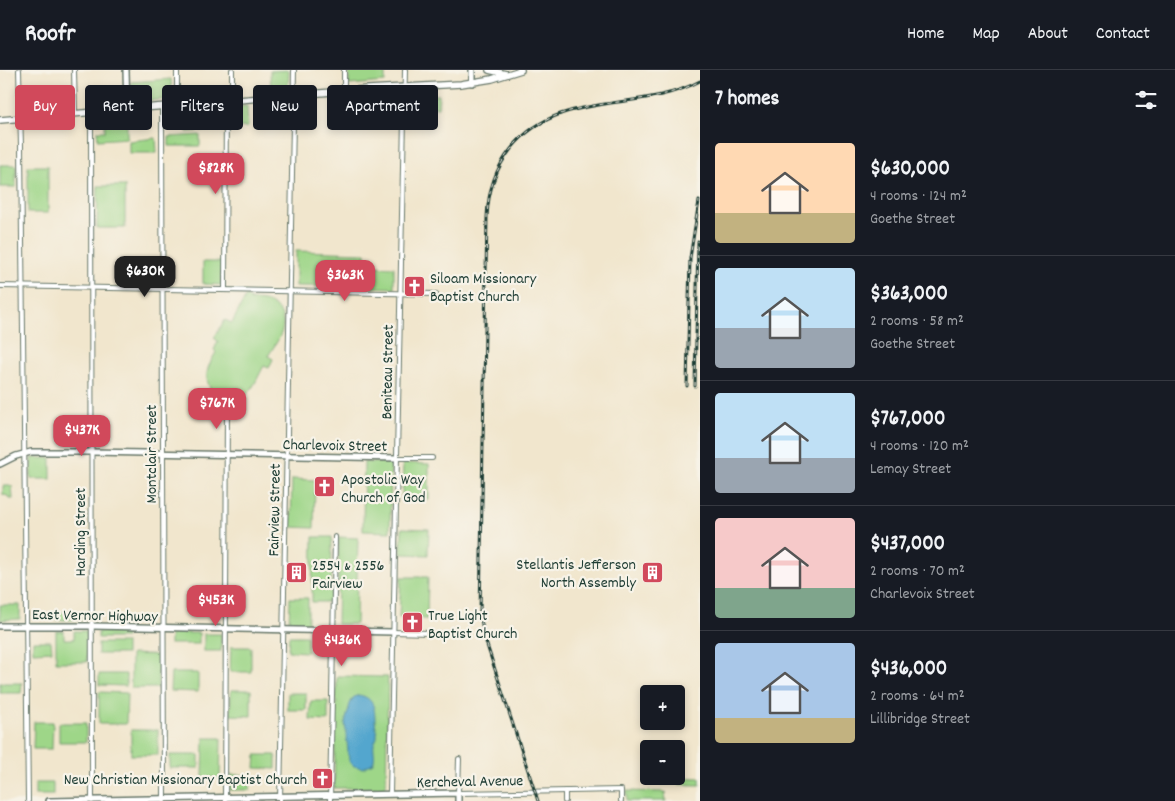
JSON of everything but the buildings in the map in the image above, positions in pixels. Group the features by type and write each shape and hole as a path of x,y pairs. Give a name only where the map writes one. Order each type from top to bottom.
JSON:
{"main road":[{"path":"488,70 508,74"},
{"path":"438,85 472,83 521,70"},
{"path":"152,107 162,106"},
{"path":"75,114 85,113"},
{"path":"0,120 15,119"}],"street":[{"path":"19,70 19,85"},
{"path":"74,70 74,85"},
{"path":"126,70 126,85"},
{"path":"176,70 176,85"},
{"path":"230,85 232,70"},
{"name":"Fairview Street","path":"293,85 294,70"},
{"path":"344,70 344,85"},
{"name":"Beniteau Street","path":"404,85 405,70"},
{"path":"472,70 472,83"},
{"path":"21,130 28,801"},
{"name":"Harding Street","path":"90,130 92,801"},
{"name":"Montclair Street","path":"162,130 164,800"},
{"path":"225,290 228,130"},
{"name":"Fairview Street","path":"280,799 292,130"},
{"name":"Beniteau Street","path":"390,794 403,130"},
{"path":"0,286 436,294"},
{"path":"225,799 227,407"},
{"name":"Charlevoix Street","path":"0,464 24,454 91,452 432,458"},
{"path":"330,798 335,538"},
{"name":"East Vernor Highway","path":"0,626 92,626 429,633"},
{"path":"458,801 460,759"},
{"name":"Kercheval Avenue","path":"49,801 280,799 380,794 621,790 621,801"},
{"path":"565,791 565,801"},
{"path":"422,800 423,793"},
{"path":"379,801 380,794"}],"green space":[{"path":"289,70 288,85 271,85 270,71"},
{"path":"349,70 385,70 385,82 349,85"},
{"path":"171,79 171,85 162,85 162,100 152,100 152,85 131,85 131,82"},
{"path":"243,106 247,106 248,127 243,127"},
{"path":"127,130 127,138 98,140 97,131"},
{"path":"187,130 222,130 187,132"},
{"path":"200,135 200,146 169,146 169,137"},
{"path":"156,138 157,153 129,153 129,141"},
{"path":"0,165 16,165 16,187 0,187"},
{"path":"28,166 48,166 48,213 28,213"},
{"path":"98,186 125,186 125,228 97,228"},
{"path":"296,251 366,253 366,287 296,286"},
{"path":"203,262 221,262 221,285 203,284"},
{"path":"369,266 394,267 394,288 369,287"},
{"path":"246,296 251,299 250,301 263,301 275,307 282,317 282,331 268,356 273,359 269,368 264,366 248,393 242,397 229,400 216,395 212,390 208,384 207,370 216,352 214,350 218,341 214,338 225,320 232,323"},
{"path":"31,458 51,458 51,479 31,479"},
{"path":"364,462 391,463 390,532 363,531"},
{"path":"403,463 429,464 429,500 402,500"},
{"path":"292,479 315,480 314,528 291,527"},
{"path":"3,486 12,486 13,499 3,495"},
{"path":"402,528 429,529 428,555 401,554"},
{"path":"313,537 332,537 331,602 312,602"},
{"path":"339,537 358,538 356,624 337,624"},
{"path":"401,577 428,577 427,619 399,618"},
{"path":"290,598 308,598 308,624 289,624"},
{"path":"0,605 20,605 20,619 0,620"},
{"path":"57,612 86,612 86,620 57,620"},
{"path":"56,631 64,631 64,639 74,639 74,631 87,631 87,662 56,662"},
{"path":"98,631 126,632 126,638 98,638"},
{"path":"170,633 199,633 199,644 170,644"},
{"path":"204,634 221,634 221,651 204,651"},
{"path":"289,636 307,636 307,652 288,651"},
{"path":"33,641 51,641 52,651 33,652"},
{"path":"98,643 126,643 126,654 98,654"},
{"path":"231,647 251,647 251,672 230,672"},
{"path":"131,654 158,655 158,688 131,688"},
{"path":"171,673 198,673 198,692 170,691"},
{"path":"99,674 126,674 126,686 99,685"},
{"path":"337,676 388,677 386,785 384,788 334,788"},
{"path":"0,683 22,683 21,693 0,693"},
{"path":"231,690 251,690 251,716 230,715"},
{"path":"99,692 127,693 126,724 99,724"},
{"path":"288,693 306,693 306,710 288,710"},
{"path":"311,701 328,701 328,721 310,720"},
{"path":"34,722 53,722 52,749 33,749"},
{"path":"59,723 86,723 86,742 59,742"},
{"path":"131,730 158,730 158,755 131,755"},
{"path":"204,738 221,738 220,778 203,777"},
{"path":"170,755 199,755 199,768 170,768"},
{"path":"256,755 276,755 276,769 255,768"},
{"path":"230,775 250,775 250,790 230,790"},
{"path":"685,778 700,778 700,785 685,785"},
{"path":"35,783 53,783 53,795 35,795"},
{"path":"627,791 665,792 667,793 665,794 666,801 627,801"}],"water":[{"path":"358,695 367,698 372,704 377,733 374,744 373,763 363,768 354,766 349,761 345,723 350,704 353,698"}],"railway":[{"path":"538,801 484,636 480,613 487,217 491,190 497,173 511,149 530,130 552,117 576,109 676,91 700,81"},
{"path":"687,386 690,258 699,201"},
{"path":"695,386 698,241"}],"place":[{"name":"Siloam Missionary Baptist Church","path":"414,286"},
{"name":"Apostolic Way Church of God","path":"325,487"},
{"name":"Stellantis Jefferson North Assembly","path":"652,572"},
{"name":"2554 & 2556 Fairview","path":"296,573"},
{"name":"True Light Baptist Church","path":"412,623"},
{"name":"New Christian Missionary Baptist Church","path":"323,778"}]}
